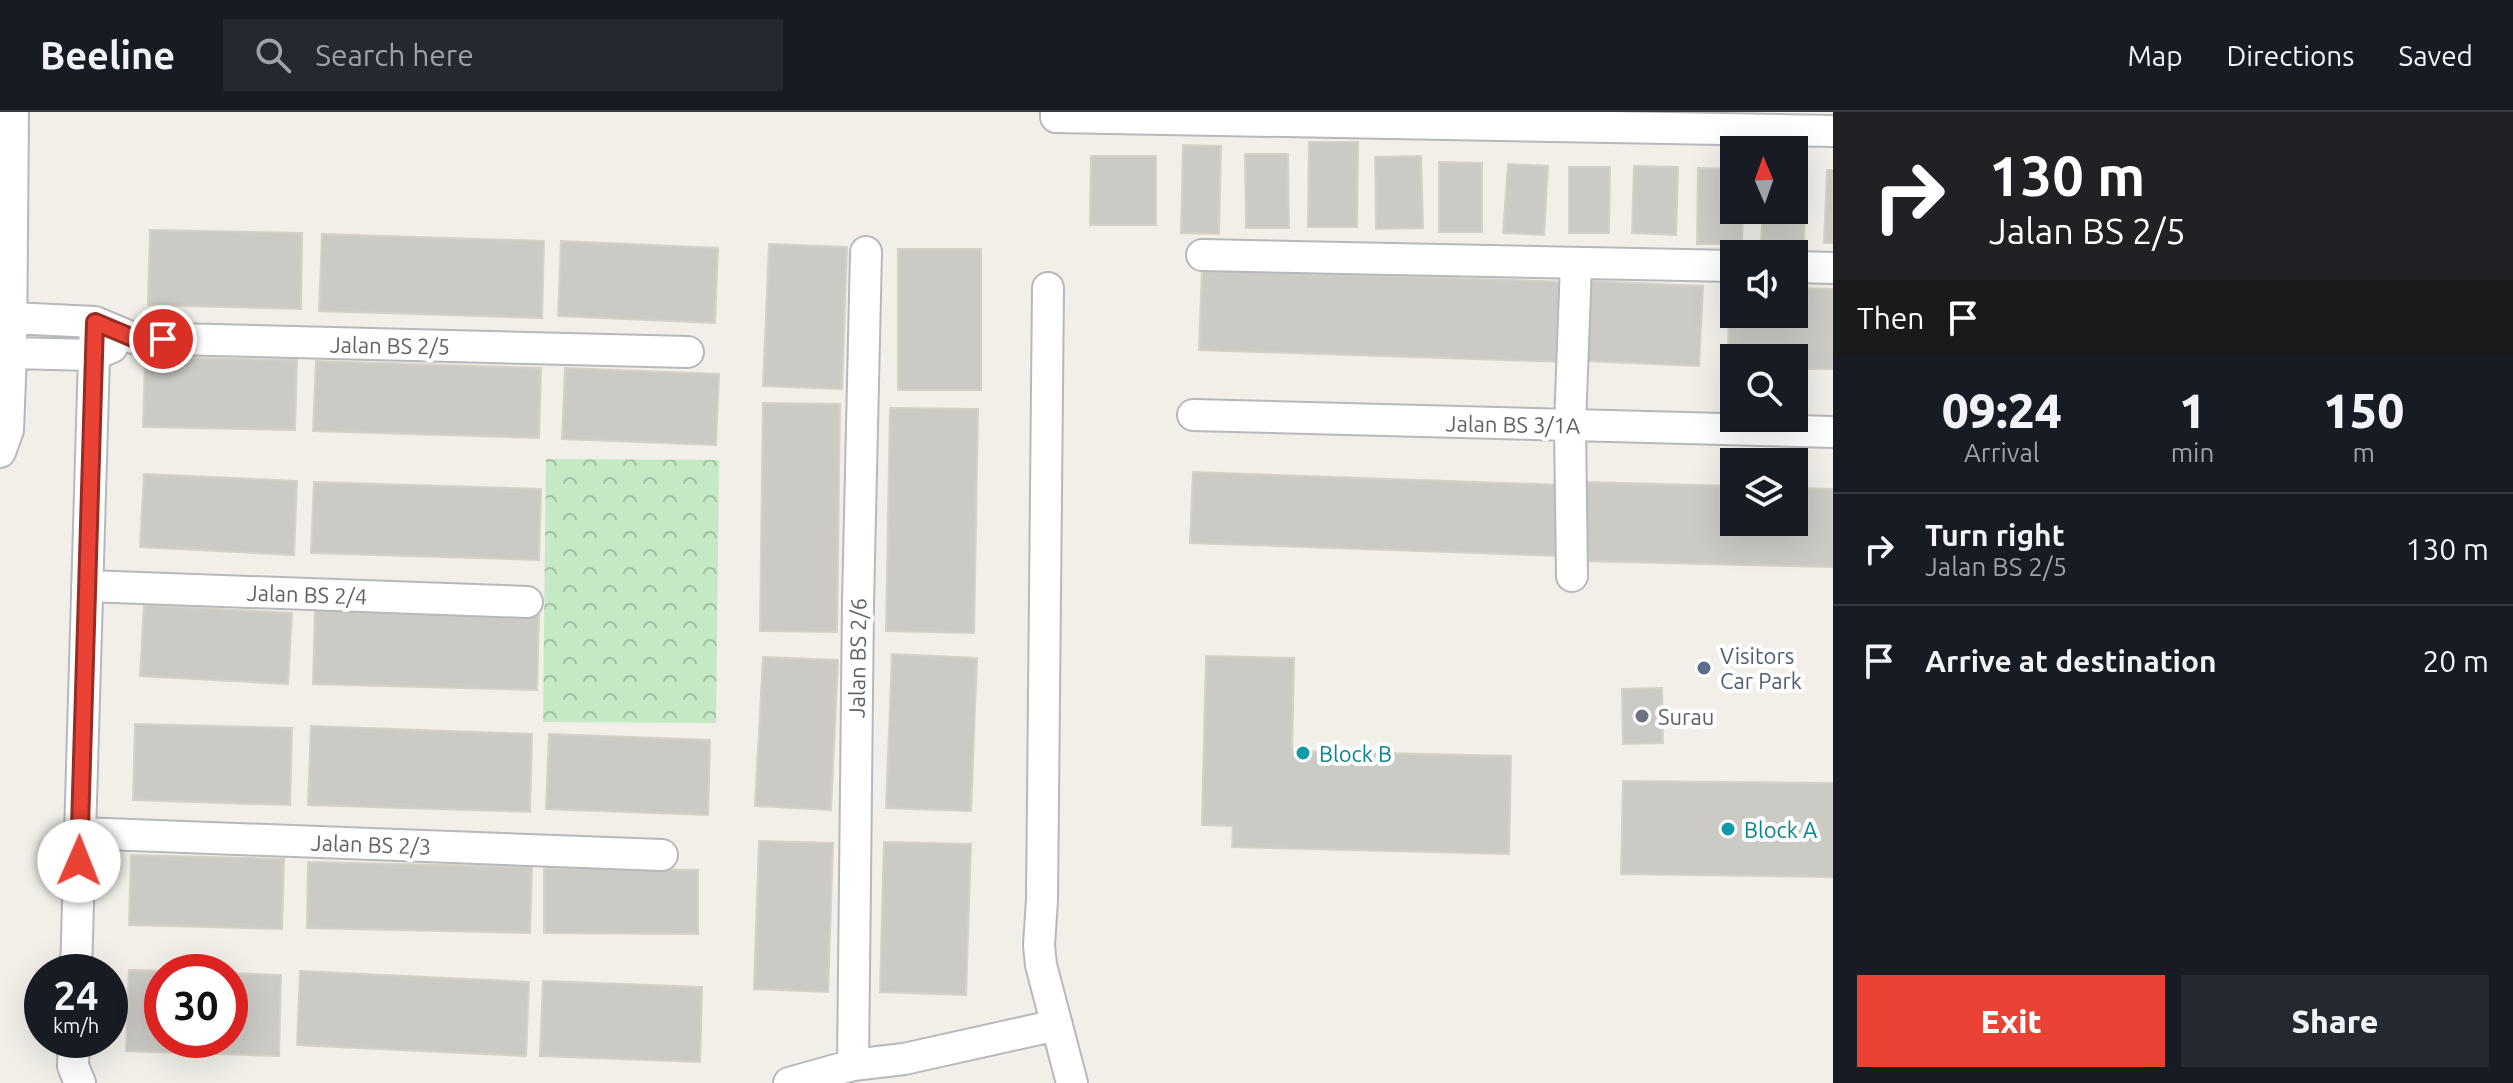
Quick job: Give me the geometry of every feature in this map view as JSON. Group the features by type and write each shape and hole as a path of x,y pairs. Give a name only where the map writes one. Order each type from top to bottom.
{"street":[{"path":"0,452 8,430 11,353 13,112"},
{"path":"1056,115 1501,126 1567,119 1817,125"},
{"name":"Jalan BS 2/6","path":"853,1065 866,252"},
{"path":"1202,255 1720,266"},
{"path":"1572,576 1570,425 1576,264"},
{"path":"1808,267 1833,268"},
{"path":"1048,288 1039,945 1041,965 1072,1083"},
{"path":"11,318 95,322 77,954"},
{"name":"Jalan BS 2/5","path":"95,322 133,338 688,352"},
{"path":"11,353 94,355 133,338"},
{"name":"Jalan BS 3/1A","path":"1193,415 1833,432"},
{"name":"Jalan BS 2/4","path":"87,586 527,602"},
{"name":"Jalan BS 2/3","path":"80,833 662,855"},
{"path":"789,1083 853,1065 904,1059 1057,1025"},
{"path":"73,1058 80,1083"}],"green space":[{"path":"546,459 719,460 716,723 543,722"}],"building":[{"path":"1309,142 1358,142 1357,227 1308,227"},
{"path":"1183,145 1221,146 1219,234 1181,233"},
{"path":"1245,154 1288,154 1289,228 1246,228"},
{"path":"1091,156 1156,156 1156,225 1090,225"},
{"path":"1421,156 1423,228 1376,229 1375,157"},
{"path":"1439,162 1482,163 1482,232 1439,232"},
{"path":"1508,164 1548,166 1544,235 1503,233"},
{"path":"1634,166 1678,167 1676,235 1632,233"},
{"path":"1569,167 1610,167 1609,233 1569,233"},
{"path":"1698,168 1720,169 1720,224 1743,224 1742,240 1697,244"},
{"path":"1827,170 1833,170 1833,243 1824,243"},
{"path":"1762,224 1805,224 1804,240 1761,240"},
{"path":"150,230 302,233 301,309 148,305"},
{"path":"322,234 544,241 542,318 319,311"},
{"path":"561,241 718,248 715,323 558,316"},
{"path":"769,244 847,247 842,389 763,386"},
{"path":"898,249 981,249 981,390 898,390"},
{"path":"1202,270 1568,282 1566,362 1199,350"},
{"path":"1590,281 1703,286 1699,366 1587,361"},
{"path":"1808,288 1833,289 1833,369 1808,369 1808,344 1728,344 1728,328 1808,328"},
{"path":"145,357 297,360 295,430 143,427"},
{"path":"316,361 541,368 539,438 313,431"},
{"path":"565,368 719,374 716,445 562,439"},
{"path":"763,403 840,404 837,632 760,631"},
{"path":"890,408 978,409 974,633 886,631"},
{"path":"1193,472 1564,485 1561,556 1190,543"},
{"path":"144,474 297,481 294,555 140,547"},
{"path":"314,482 541,489 539,560 311,553"},
{"path":"1584,482 1720,486 1720,536 1808,536 1808,488 1833,489 1833,567 1582,561"},
{"path":"144,605 292,613 288,684 140,676"},
{"path":"315,609 539,615 537,690 313,684"},
{"path":"892,654 977,658 971,811 886,808"},
{"name":"Block B","path":"1206,656 1294,658 1292,751 1511,756 1509,854 1232,847 1233,826 1202,825"},
{"path":"763,657 838,660 831,810 755,806"},
{"name":"Surau","path":"1662,688 1663,743 1623,744 1622,689"},
{"path":"135,724 292,728 290,805 133,800"},
{"path":"311,726 532,734 530,812 308,805"},
{"path":"549,734 710,740 708,815 546,809"},
{"name":"Block A","path":"1623,781 1833,783 1833,877 1621,874"},
{"path":"759,841 833,843 828,992 754,989"},
{"path":"884,842 971,844 966,995 880,992"},
{"path":"131,855 284,859 282,929 129,925"},
{"path":"308,862 532,867 530,933 307,928"},
{"path":"544,868 698,870 698,934 544,933"},
{"path":"129,970 144,970 144,1052 128,1051"},
{"path":"300,971 529,982 526,1056 297,1045"},
{"path":"248,974 281,975 279,1056 248,1055"},
{"path":"543,981 702,987 700,1062 540,1056"}],"place":[{"name":"Visitors Car Park","path":"1704,668"},
{"name":"Surau","path":"1642,716"},
{"name":"Block B","path":"1303,753"},
{"name":"Block A","path":"1728,829"}],"route":[{"path":"79,861 95,322 133,338 163,339"}]}
